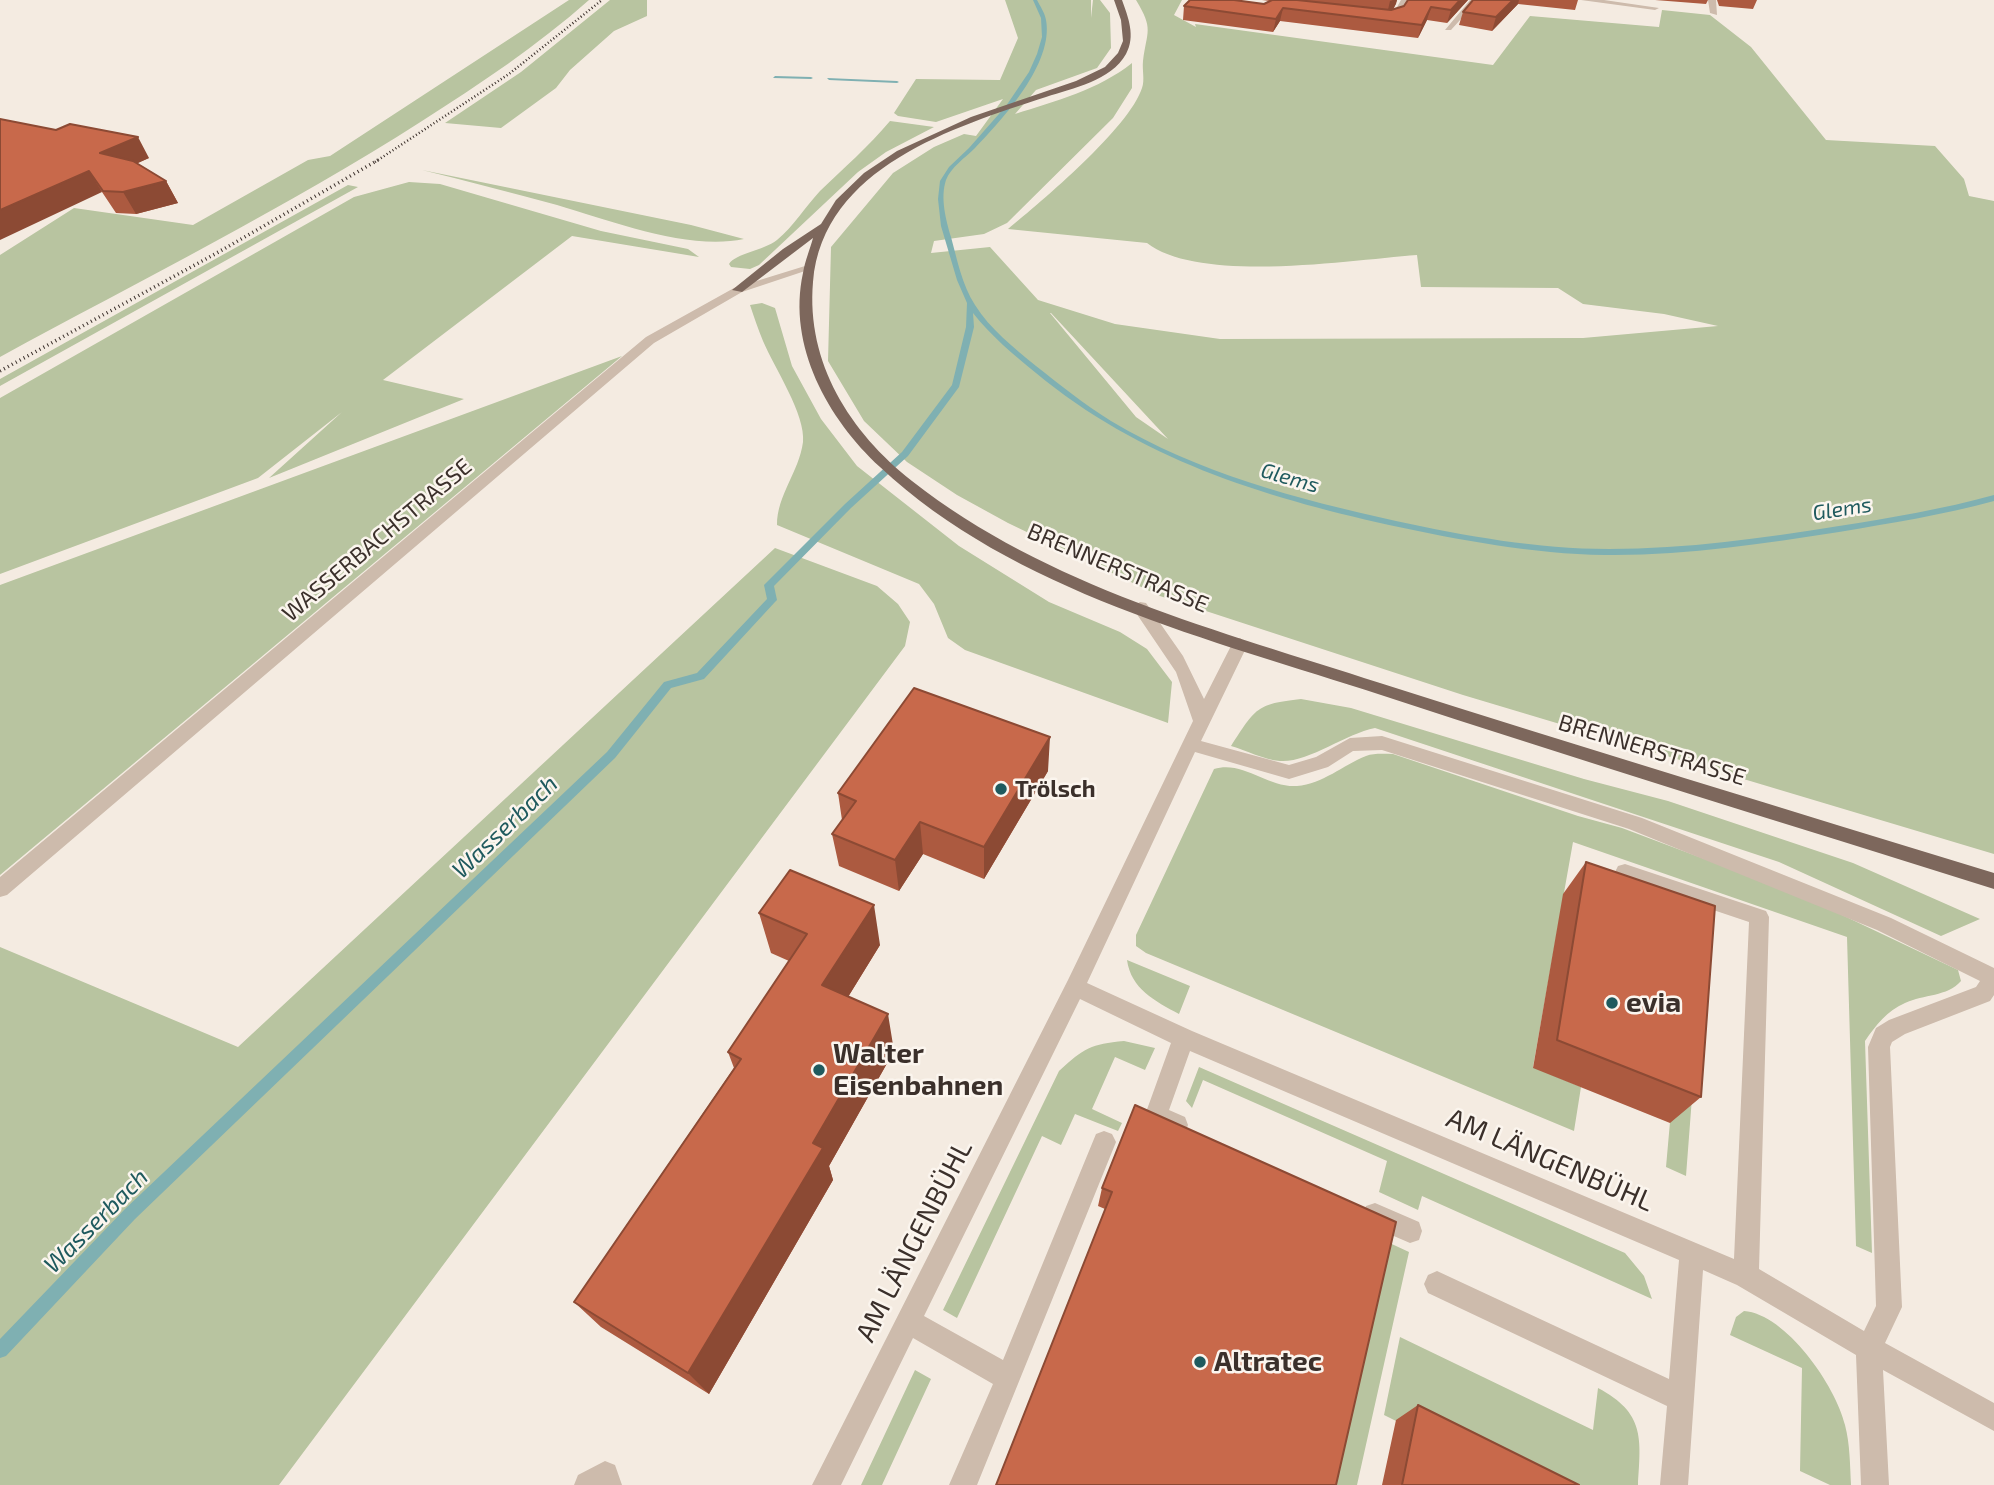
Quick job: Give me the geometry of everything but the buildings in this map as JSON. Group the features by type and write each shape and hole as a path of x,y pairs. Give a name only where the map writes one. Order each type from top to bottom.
{"main road":[{"name":"BRENNERSTRASSE","path":"1118,0 1127,35 1122,54 1101,73 939,133 882,165 854,188 822,227 809,268 805,297 806,332 828,397 872,453 908,485 982,536 1059,574 1140,607 1240,644 1542,742 1994,881"},
{"path":"738,290 822,227"}],"street":[{"path":"1376,19 1396,16 1405,0"},
{"path":"1448,28 1474,0"},
{"path":"1585,0 1656,8"},
{"path":"1713,0 1714,13"},
{"name":"WASSERBACHSTRASSE","path":"0,888 650,340 738,290 809,268"},
{"path":"1140,607 1187,673 1201,719"},
{"name":"AM LÄNGENBÜHL","path":"827,1485 1075,987 1201,719 1240,644"},
{"path":"1189,744 1289,772 1322,762 1350,745 1382,743 1635,823 1884,924 1993,978 1983,994 1897,1027 1884,1035 1879,1047 1889,1307 1869,1348 1875,1485"},
{"path":"1625,872 1759,917 1745,1276"},
{"name":"AM LÄNGENBÜHL","path":"1075,987 1184,1038 1745,1276 1994,1418"},
{"path":"1184,1038 1156,1115 1194,1132"},
{"path":"963,1485 1104,1142"},
{"path":"1359,1208 1410,1231"},
{"path":"1674,1485 1692,1252"},
{"path":"1437,1284 1681,1398"},
{"path":"907,1321 1009,1378"},
{"path":"588,1485 605,1475 608,1485"}],"green space":[{"path":"569,0 589,0 508,64 371,153 266,214 0,357 0,255 74,208 193,225 308,160 330,156"},
{"path":"610,0 647,0 647,16 614,31 570,70 556,88 501,128 445,123 521,72"},
{"path":"1005,0 1091,0 1091,18 1093,0 1100,0 1110,13 1111,48 1097,68 1036,90 1015,114 1091,88 1132,63 1132,88 1113,118 1007,223 984,234 934,241 931,253 990,247 1038,300 1115,324 1220,339 1583,338 1718,326 1664,314 1583,304 1558,288 1421,287 1417,255 1317,264 1238,266 1202,263 1171,255 1147,243 1008,229 1083,163 1134,104 1143,85 1143,61 1148,30 1136,0 1182,0 1174,15 1196,27 1195,24 1493,65 1530,16 1659,27 1662,10 1710,15 1751,47 1826,140 1935,146 1964,179 1969,196 1994,201 1994,854 1463,695 1160,596 1008,523 957,495 907,462 864,421 828,361 831,247 893,173 934,147 964,134 976,136 1003,99 936,122 898,116 894,113 916,79 1000,80 1018,38","holes":["1051,313 1168,439 1136,417"]},
{"path":"890,121 934,127 886,152 858,172 759,265 750,269 731,267 729,264 732,260 771,244 783,235 820,191 865,149"},
{"path":"422,170 691,225 744,239 722,242 675,238"},
{"path":"409,182 440,184 601,231 688,249 699,257 572,236 383,380 464,399 269,478 342,412 258,478 0,574 0,398 354,197"},
{"path":"348,185 358,187 0,386 0,379"},
{"path":"762,303 775,308 792,366 821,419 857,466 959,546 1049,602 1120,632 1147,649 1172,682 1168,723 965,650 948,638 934,604 919,584 777,525 780,504 801,453 803,431 795,405 763,341 750,305"},
{"path":"622,356 0,875 0,585"},
{"path":"775,548 877,586 898,604 910,622 905,646 279,1485 0,1485 0,947 238,1047"},
{"path":"1301,699 1351,708 1584,779 1668,801 1853,863 1980,919 1941,936 1779,862 1375,728 1291,760 1268,759 1231,746 1258,710 1275,703"},
{"path":"1393,754 1578,816 1622,828 1755,878 1821,905 1958,970 1961,981 1955,986 1942,993 1899,1006 1882,1019 1865,1041 1872,1253 1856,1246 1847,937 1573,842 1533,1067 1581,1087 1574,1131 1146,953 1136,946 1136,935 1214,769 1235,768 1276,783 1297,786 1324,778 1366,756"},
{"path":"1689,908 1706,914 1686,1176 1666,1167"},
{"path":"1127,960 1190,986 1179,1014 1153,999 1139,986 1133,979"},
{"path":"1124,1041 1155,1048 1145,1070 1115,1057 1092,1109 1122,1123 1118,1131 1075,1114 1061,1145 1042,1136 957,1318 943,1310 1059,1071 1089,1048"},
{"path":"1199,1067 1625,1253 1644,1276 1652,1299 1422,1196 1418,1210 1379,1192 1387,1161 1203,1080 1192,1108 1186,1101"},
{"path":"1381,1239 1409,1252 1357,1485 1324,1485"},
{"path":"1744,1311 1760,1315 1792,1338 1820,1373 1840,1409 1845,1425 1851,1485 1830,1485 1800,1471 1802,1368 1730,1335 1736,1317"},
{"path":"1400,1337 1593,1430 1598,1388 1613,1397 1632,1417 1637,1428 1640,1454 1638,1485 1525,1485 1384,1415"},
{"path":"915,1370 931,1379 882,1485 861,1485"}],"waterway":[{"name":"Glems","path":"1035,0 1044,20 1044,37 1039,54 1031,72 1008,107 945,177 941,199 947,235 965,294 989,327 1064,393 1155,447 1252,486 1355,514 1482,540 1583,551 1666,550 1753,542 1916,516 1994,498"},
{"path":"775,77 811,78"},
{"path":"829,79 897,82"},
{"name":"Wasserbach","path":"0,1350 130,1214 611,755 668,685 700,676 772,600 769,585 905,454 956,385 970,327 970,304"}],"railway":[{"path":"375,162 509,74 602,0"},
{"path":"0,371 215,254 378,160"}],"place":[{"name":"Trölsch","path":"1001,789"},
{"name":"evia","path":"1612,1003"},
{"name":"Walter Eisenbahnen","path":"819,1070"},
{"name":"Altratec","path":"1200,1362"}]}
